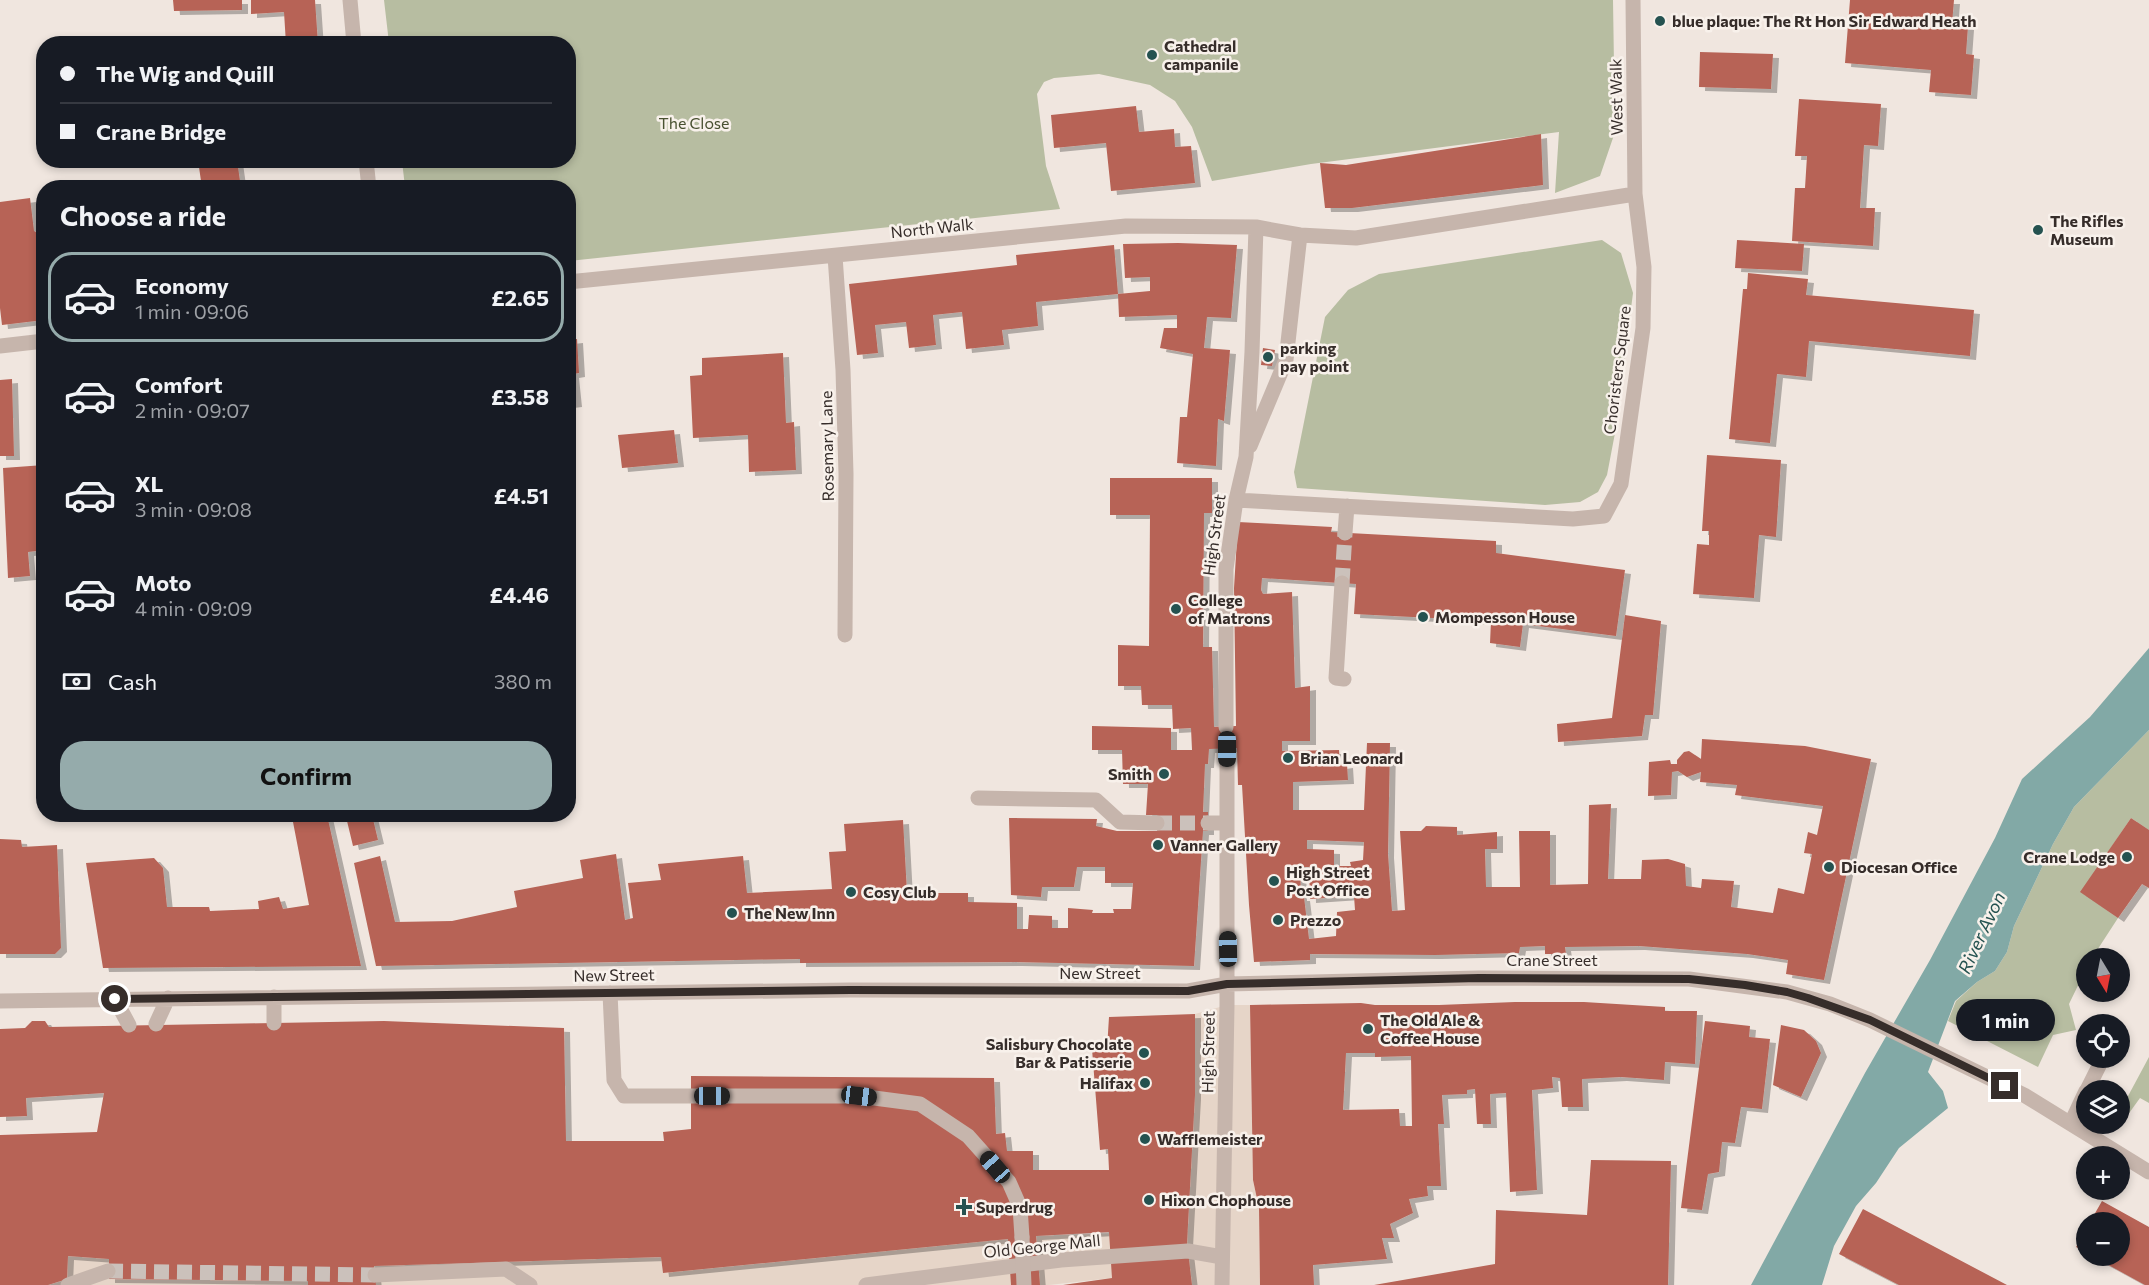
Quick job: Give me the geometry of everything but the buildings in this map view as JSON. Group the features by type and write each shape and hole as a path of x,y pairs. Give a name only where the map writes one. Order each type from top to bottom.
{"street":[{"path":"350,0 353,36"},
{"name":"West Walk","path":"1633,0 1635,194"},
{"path":"1246,457 1286,360 1300,235 1356,238 1635,194"},
{"name":"Choristers Square","path":"1236,500 1574,519 1604,516 1621,484 1644,328 1644,267 1635,194"},
{"name":"North Walk","path":"576,281 1126,226 1256,227 1300,235"},
{"path":"1246,457 1256,227"},
{"name":"Rosemary Lane","path":"835,256 843,370 846,474 844,635"},
{"path":"0,346 36,342"},
{"name":"High Street","path":"1226,727 1226,569 1236,500 1246,457"},
{"path":"1346,533 1347,506"},
{"path":"1342,582 1336,678 1344,679"},
{"name":"High Street","path":"1222,1285 1227,984 1227,749"},
{"path":"978,798 1096,800 1120,822 1157,823"},
{"path":"1208,823 1227,823"},
{"name":"Crane Street","path":"1227,984 1479,978 1689,979 1787,992 1830,1004 1870,1020 2024,1095 2149,1172"},
{"name":"New Street","path":"0,1001 850,990 1188,991 1227,984"},
{"path":"610,993 614,1080 624,1096 859,1096 920,1104 968,1136 1009,1182 1020,1208 1024,1285"},
{"path":"274,997 274,1023"},
{"path":"156,1024 168,998"},
{"path":"115,999 129,1025"},
{"path":"2071,1123 2076,1113"},
{"name":"Old George Mall","path":"866,1285 1061,1260 1188,1251 1222,1257"},
{"path":"375,1275 506,1269 530,1285"},
{"path":"68,1285 108,1271"}],"green space":[{"name":"The Close","path":"384,0 1613,0 1615,132 1600,176 1555,193 1559,132 1311,164 1212,181 1192,127 1175,101 1150,85 1099,74 1054,78 1044,82 1037,94 1046,166 1060,209 576,260 576,180 404,180 403,168 576,168 576,36 388,36"},
{"path":"1602,240 1621,253 1633,293 1615,433 1607,475 1598,492 1580,502 1545,505 1297,488 1294,472 1325,317 1348,290 1379,274"},
{"path":"2149,730 2149,830 2131,818 2081,892 2118,918 2098,948 2076,948 2076,990 2069,1004 2076,1030 2053,1035 2038,1067 1948,1021 1956,1001 1977,982 1995,971 2007,952 2014,926 2053,844 2074,807"},
{"path":"2149,1057 2149,1103 2140,1098 2130,1112 2130,1092"}],"shaded area":[{"path":"1227,1005 1250,1005 1253,1180 1259,1208 1260,1285 1192,1285 1191,1274 1112,1278 1049,1285 376,1285 374,1266 661,1257 663,1273 1036,1236 1188,1231 1195,1095 1195,1014"},
{"path":"68,1256 109,1259 109,1279 308,1281 308,1285 48,1285 67,1279"}],"water":[{"name":"River Avon","path":"2149,648 2149,730 2074,807 2053,844 2014,926 2007,952 1995,971 1977,982 1955,1001 1928,1072 1943,1091 1948,1108 1899,1148 1876,1183 1856,1206 1834,1246 1822,1285 1751,1285 1865,1073 1930,960 1995,838 2022,779 2090,717"}],"tunnel":[{"path":"1342,583 1345,533"},
{"path":"1157,823 1208,823"},
{"path":"108,1271 375,1275"}],"place":[{"name":"blue plaque: The Rt Hon Sir Edward Heath","path":"1660,21"},
{"name":"Cathedral campanile","path":"1152,55"},
{"name":"The Rifles Museum","path":"2038,230"},
{"name":"parking pay point","path":"1268,357"},
{"name":"College of Matrons","path":"1176,609"},
{"name":"Mompesson House","path":"1423,617"},
{"name":"Brian Leonard","path":"1288,758"},
{"name":"Smith","path":"1164,774"},
{"name":"Vanner Gallery","path":"1158,845"},
{"name":"Crane Lodge","path":"2127,857"},
{"name":"Diocesan Office","path":"1829,867"},
{"name":"High Street Post Office","path":"1274,881"},
{"name":"Cosy Club","path":"851,892"},
{"name":"The New Inn","path":"732,913"},
{"name":"Prezzo","path":"1278,920"},
{"name":"The Old Ale & Coffee House","path":"1368,1029"},
{"name":"Salisbury Chocolate Bar & Patisserie","path":"1144,1053"},
{"name":"Halifax","path":"1145,1083"},
{"name":"Wafflemeister","path":"1145,1139"},
{"name":"Hixon Chophouse","path":"1149,1200"},
{"name":"Superdrug","path":"964,1207"}],"route":[{"path":"115,999 850,990 1188,991 1227,984 1458,978 1689,979 1787,992 1830,1004 1870,1020 2005,1086"}]}
